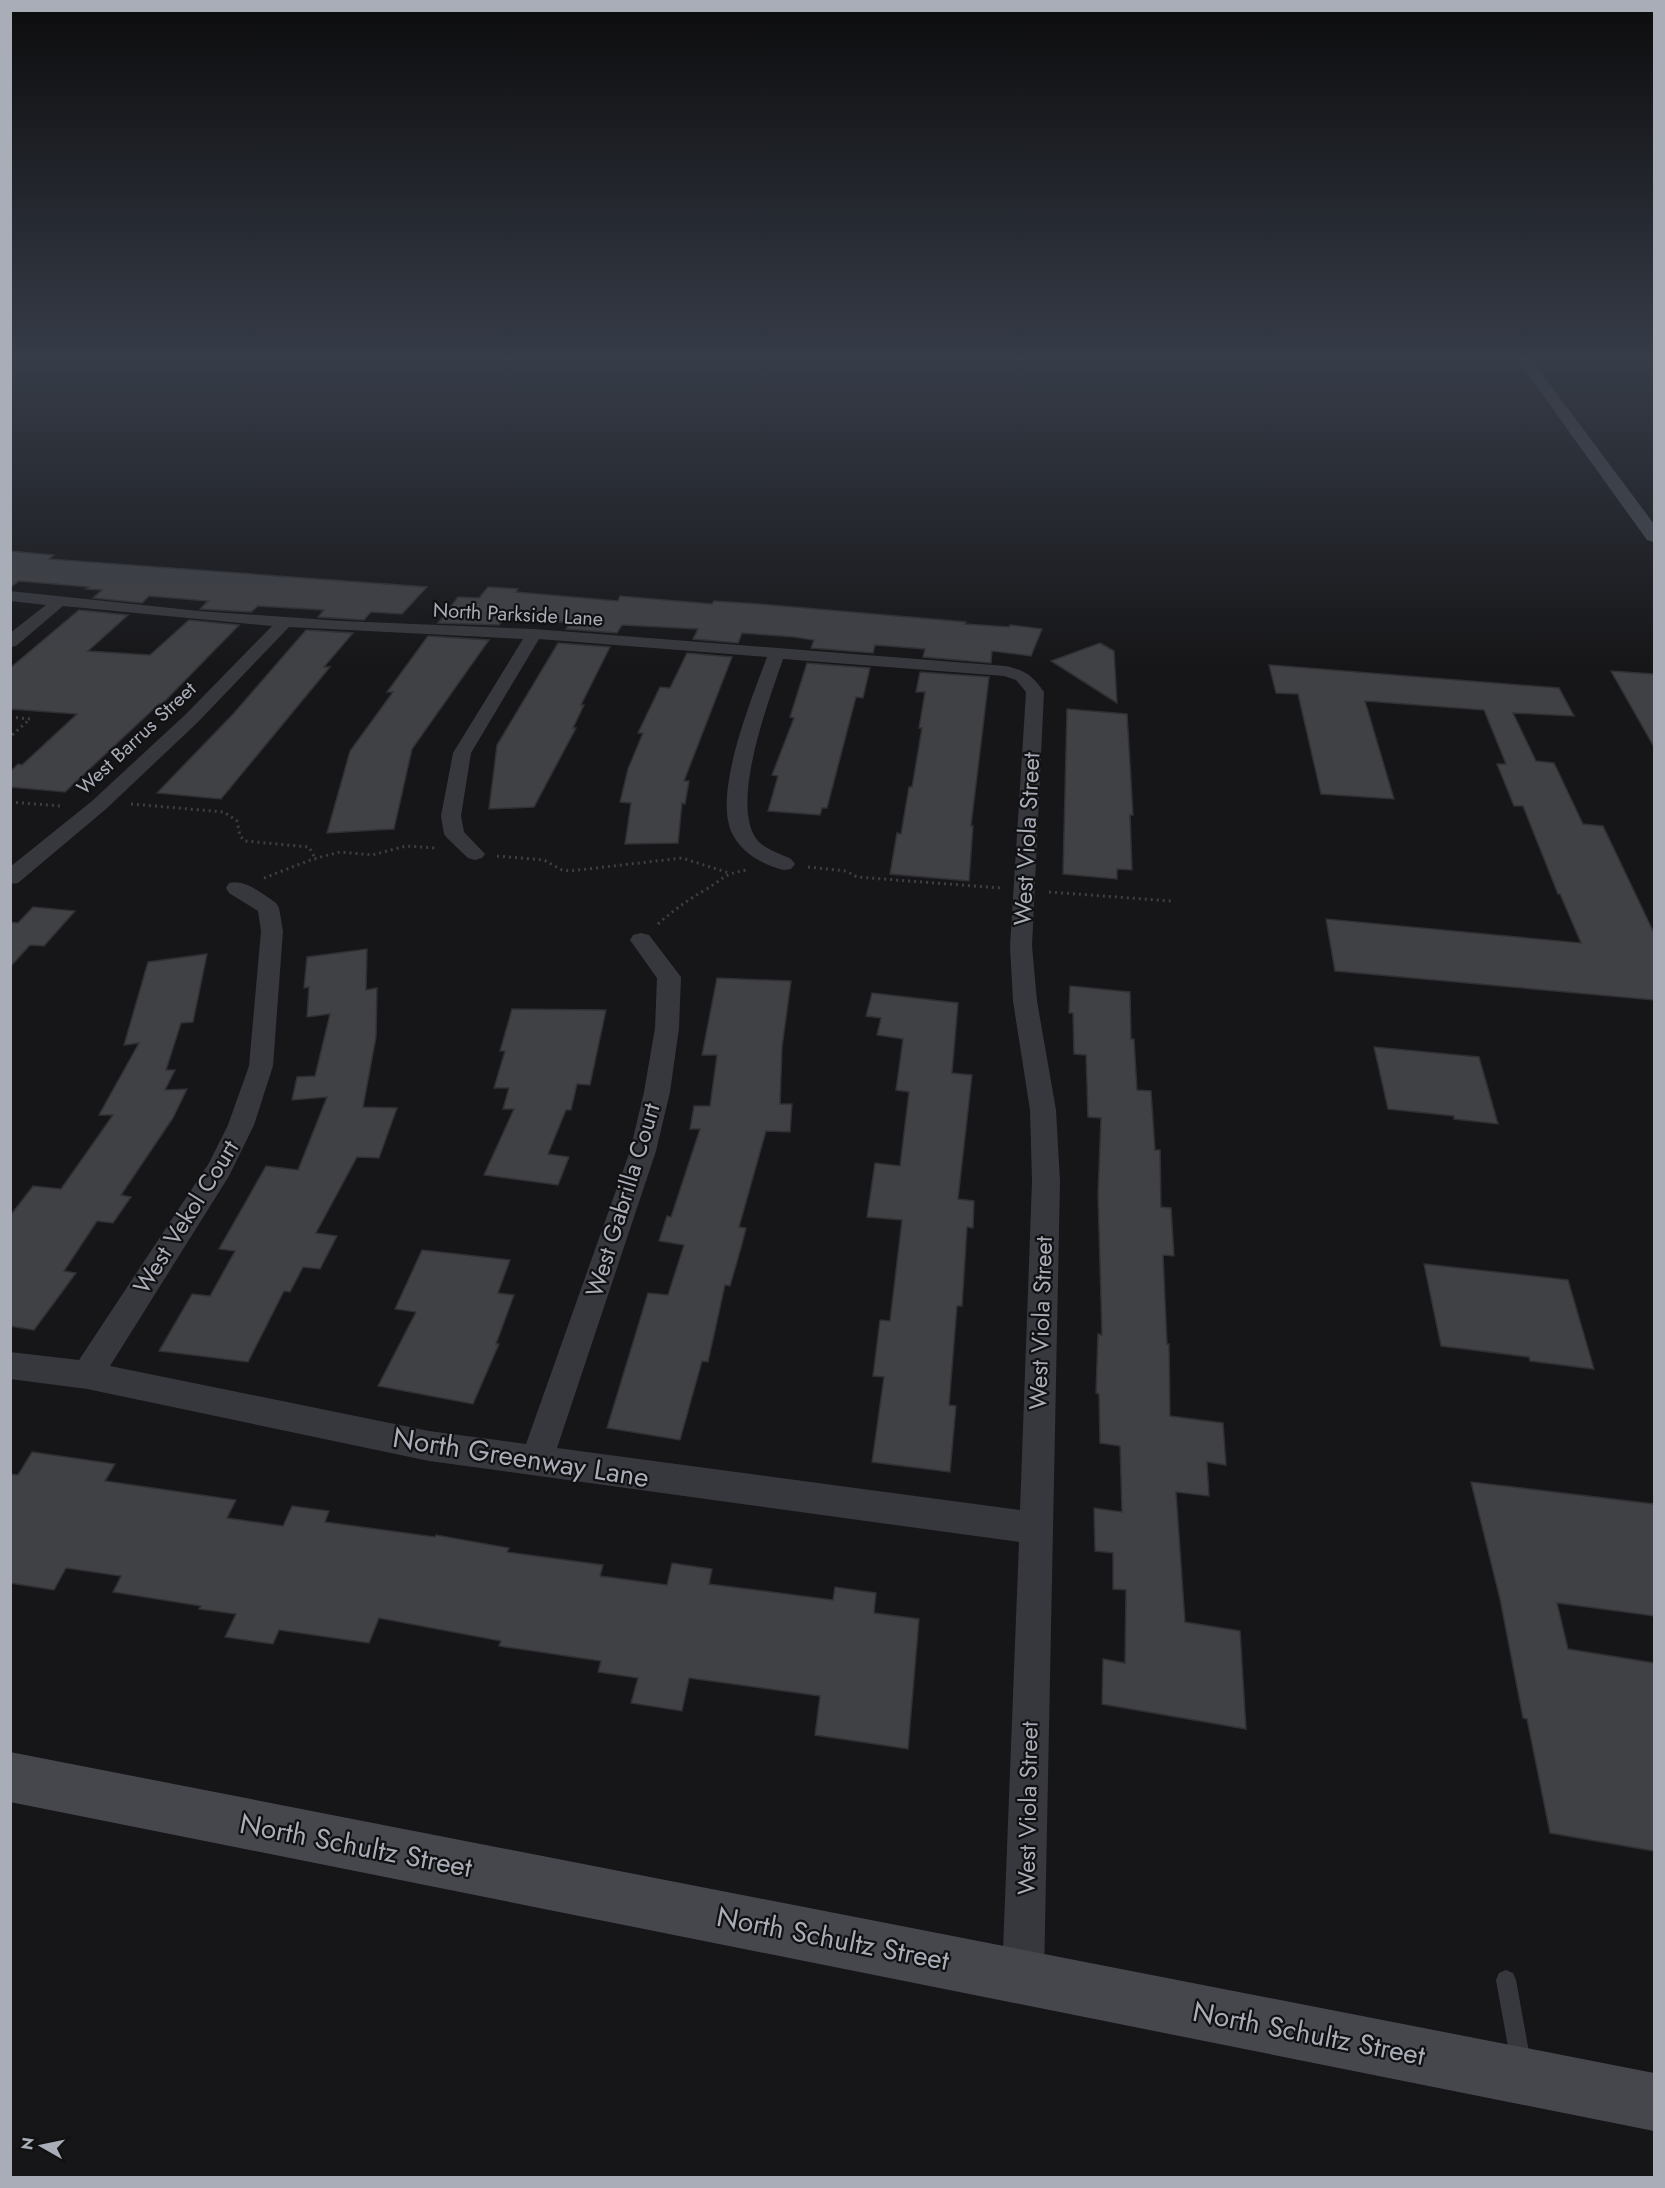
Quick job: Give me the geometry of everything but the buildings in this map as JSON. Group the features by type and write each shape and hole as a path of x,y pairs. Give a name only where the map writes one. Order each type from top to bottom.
{"street":[{"path":"1599,461 1654,536"},
{"name":"North Parkside Lane","path":"10,596 285,622 534,634 777,652 1006,671 1022,676"},
{"path":"10,642 59,602"},
{"name":"West Barrus Street","path":"10,878 99,805 192,718 285,622"},
{"path":"475,854 454,834 451,816 462,753 534,634"},
{"path":"777,652 752,728 737,785 739,826 750,846 784,864"},
{"name":"West Viola Street","path":"1022,676 1035,692 1021,946 1025,1001 1042,1110 1046,1181 1023,1976"},
{"name":"West Vekol Court","path":"87,1375 219,1168 241,1125 261,1066 272,931 268,908 237,888"},
{"name":"West Gabrilla Court","path":"537,1462 643,1151 657,1092 667,1028 669,977 641,940"},
{"name":"North Greenway Lane","path":"10,1365 87,1375 429,1446 1035,1528"},
{"name":"North Schultz Street","path":"10,1777 1654,2102"}],"lane":[{"path":"1506,1980 1524,2076"}],"path":[{"path":"10,717 30,719 10,737"},
{"path":"10,802 75,807 123,804 224,812 235,816 240,837 245,841 309,847 316,860"},
{"path":"641,940 687,899 707,889 718,879 730,873 784,864 846,871 857,877 1171,901"}]}
